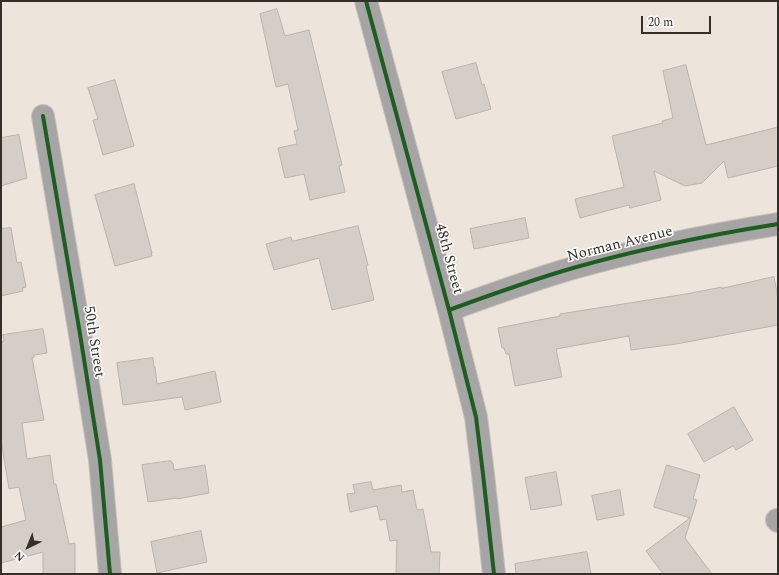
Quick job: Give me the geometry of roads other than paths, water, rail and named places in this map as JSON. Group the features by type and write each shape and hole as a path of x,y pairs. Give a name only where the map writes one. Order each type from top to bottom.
{"street":[{"name":"48th Street","path":"366,1 449,310 476,417 484,474 494,574"},
{"name":"50th Street","path":"43,116 100,460 110,574"},
{"name":"Norman Avenue","path":"449,310 573,268 646,249 778,224"}]}
